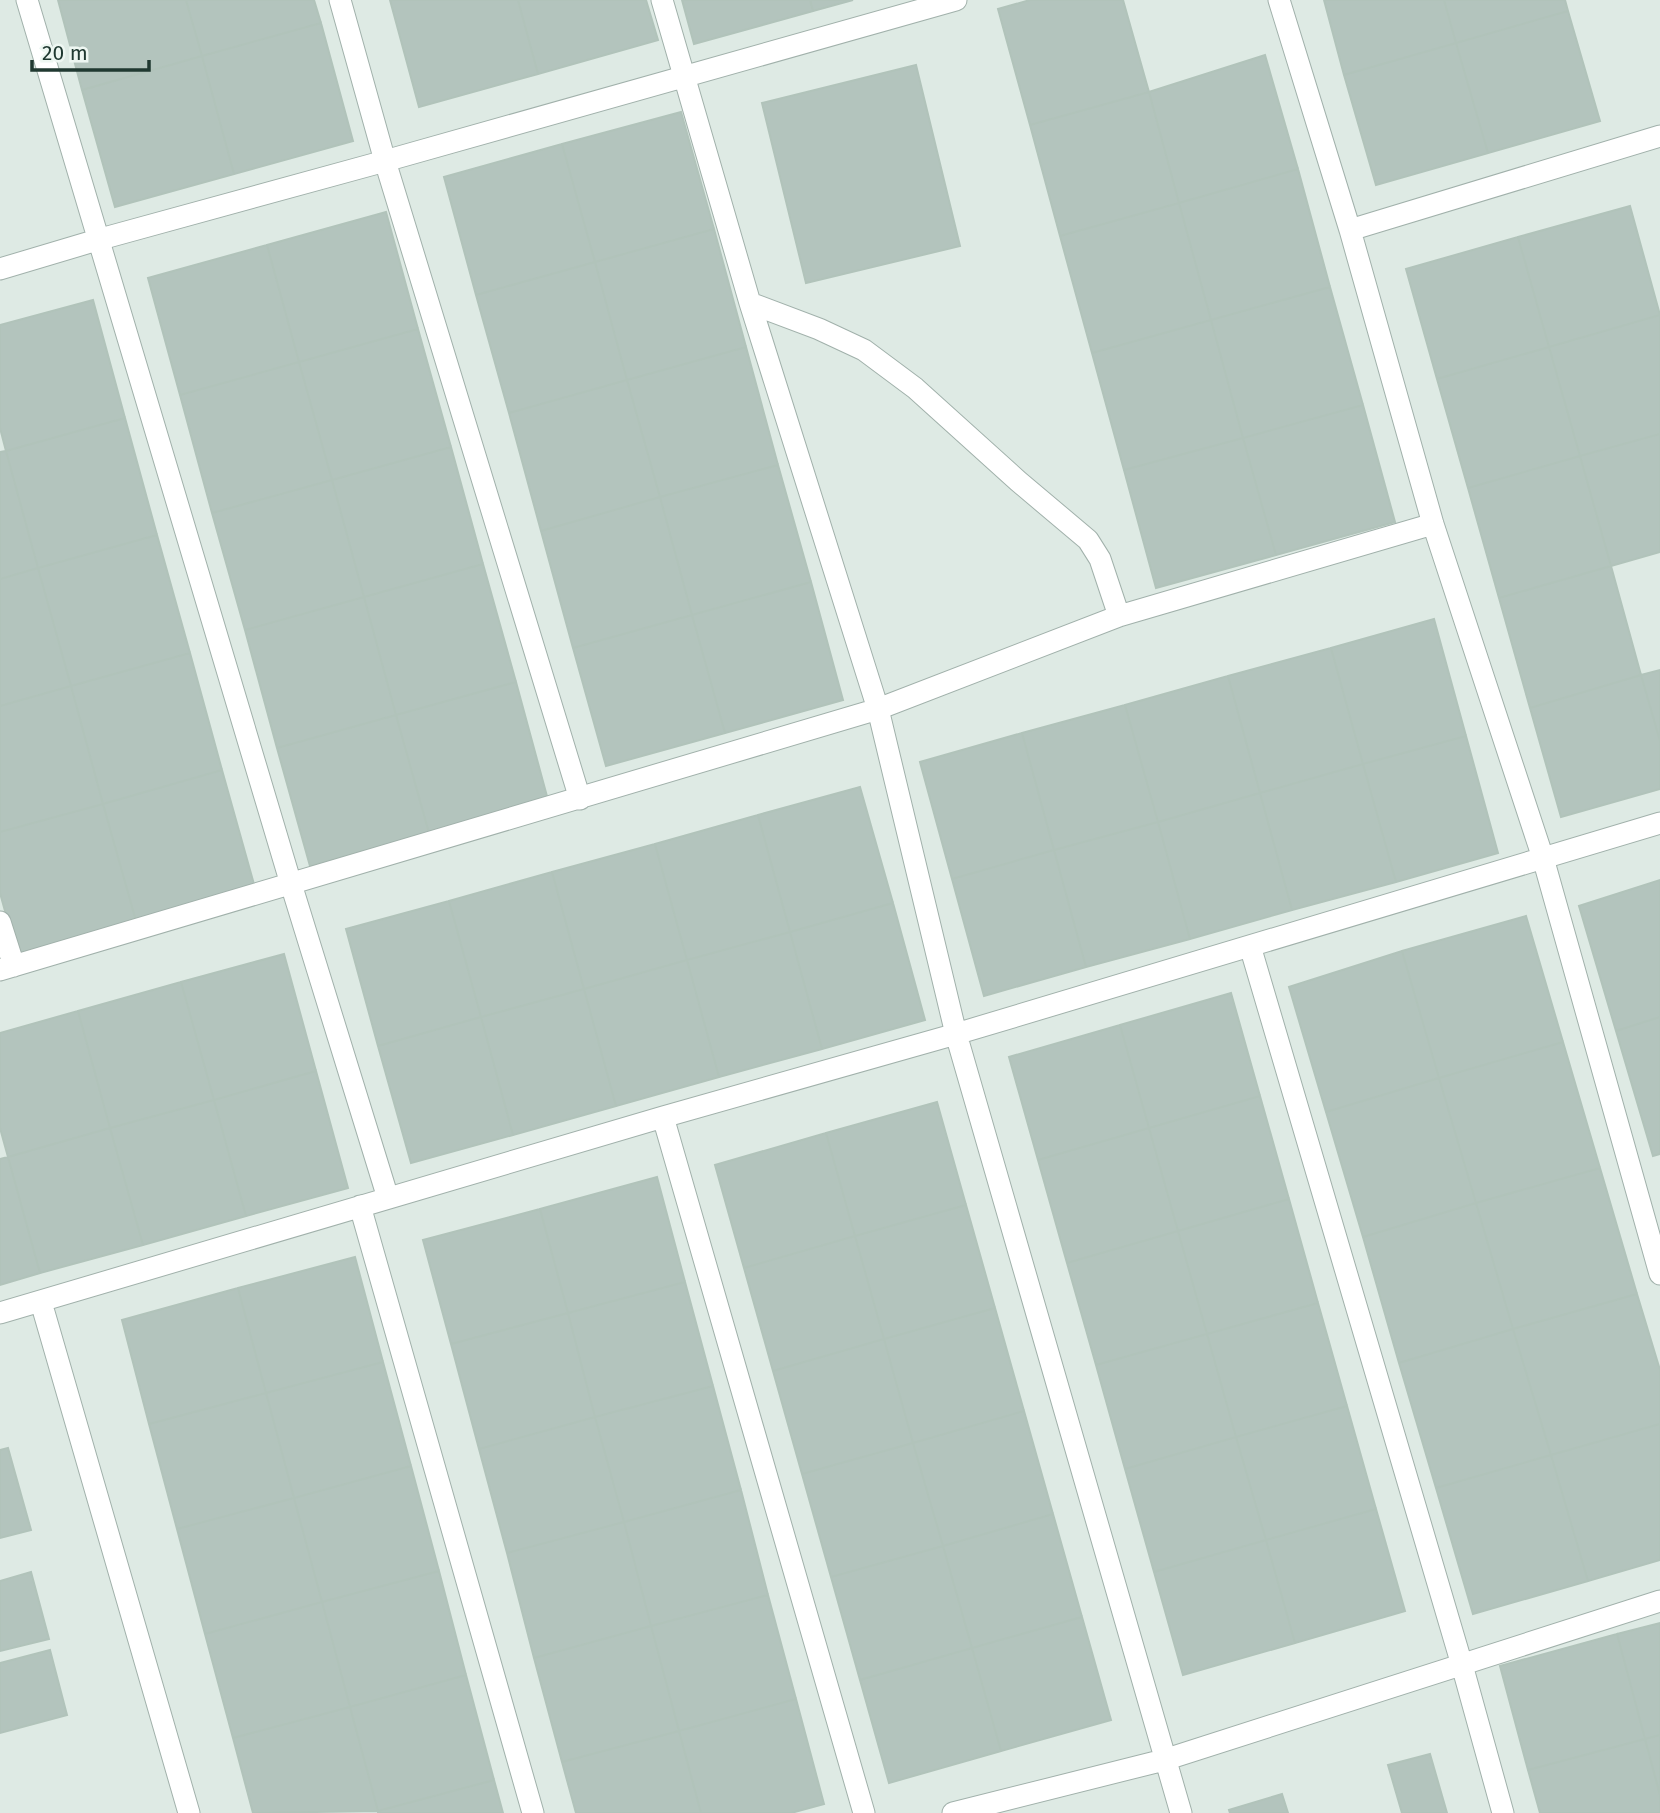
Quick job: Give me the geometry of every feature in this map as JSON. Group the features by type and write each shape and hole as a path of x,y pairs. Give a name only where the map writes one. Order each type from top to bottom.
{"street":[{"path":"27,0 291,884 388,1198"},
{"path":"340,0 385,161 580,799"},
{"path":"662,0 750,303 878,709 956,1034 1181,1813"},
{"path":"0,269 956,0"},
{"path":"1279,0 1350,230 1433,524 1543,858 1660,1274"},
{"path":"1350,230 1660,136"},
{"path":"750,303 819,329 864,351 915,388 1088,540 1100,559 1119,616"},
{"path":"0,922 7,968 878,709 1119,616 1433,524"},
{"path":"0,1313 663,1117 956,1034 1660,823"},
{"path":"1250,946 1462,1665 1503,1813"},
{"path":"663,1117 864,1813"},
{"path":"360,1206 533,1813"},
{"path":"41,1302 189,1813"},
{"path":"953,1813 1164,1760 1660,1601"}],"building":[{"path":"58,0 186,0 202,56 82,90"},
{"path":"186,0 314,0 321,23 202,56"},
{"path":"390,0 518,0 538,74 419,107"},
{"path":"518,0 646,0 658,40 538,74"},
{"path":"682,0 810,0 813,11 694,44"},
{"path":"810,0 853,0 813,11"},
{"path":"1030,0 1123,0 1149,92 1030,125 998,9"},
{"path":"1324,0 1444,0 1456,43 1344,75"},
{"path":"1444,0 1565,0 1568,11 1456,43"},
{"path":"1568,11 1600,121 1488,153 1456,43"},
{"path":"321,23 353,141 234,174 202,56"},
{"path":"1456,43 1488,153 1376,185 1344,75"},
{"path":"1265,55 1298,169 1179,203 1149,92"},
{"path":"202,56 234,174 115,207 82,90"},
{"path":"916,65 960,246 806,283 762,103"},
{"path":"1149,92 1179,203 1060,236 1030,125"},
{"path":"681,112 714,229 595,262 562,144"},
{"path":"562,144 595,262 476,295 444,177"},
{"path":"1298,169 1330,287 1211,320 1179,203"},
{"path":"1179,203 1211,320 1092,353 1060,236"},
{"path":"1630,206 1660,315 1549,347 1518,237"},
{"path":"386,212 418,329 299,362 267,245"},
{"path":"714,229 746,347 627,380 595,262"},
{"path":"1518,237 1549,347 1437,379 1406,269"},
{"path":"267,245 299,362 180,395 148,278"},
{"path":"595,262 627,380 509,413 476,295"},
{"path":"1330,287 1363,405 1243,438 1211,320"},
{"path":"93,300 125,418 6,451 0,428 0,325"},
{"path":"1660,315 1660,434 1580,456 1549,347"},
{"path":"1211,320 1243,438 1124,470 1092,353"},
{"path":"418,329 451,447 332,480 299,362"},
{"path":"746,347 778,465 660,497 627,380"},
{"path":"1549,347 1580,456 1468,488 1437,379"},
{"path":"299,362 332,480 212,513 180,395"},
{"path":"627,380 660,497 541,531 509,413"},
{"path":"1363,405 1395,522 1276,555 1243,438"},
{"path":"125,418 157,535 38,568 6,451"},
{"path":"1660,434 1660,552 1611,566 1580,456"},
{"path":"1243,438 1276,555 1156,588 1124,470"},
{"path":"451,447 483,564 364,597 332,480"},
{"path":"6,451 38,568 0,579 0,452"},
{"path":"1580,456 1611,566 1499,598 1468,488"},
{"path":"778,465 811,582 692,615 660,497"},
{"path":"332,480 364,597 245,630 212,513"},
{"path":"660,497 692,615 573,648 541,531"},
{"path":"157,535 190,653 71,686 38,568"},
{"path":"483,564 516,682 396,715 364,597"},
{"path":"1611,566 1641,675 1530,708 1499,598"},
{"path":"38,568 71,686 0,706 0,579"},
{"path":"811,582 843,700 725,733 692,615"},
{"path":"364,597 396,715 277,748 245,630"},
{"path":"692,615 725,733 606,766 573,648"},
{"path":"1434,619 1466,736 1363,764 1331,648"},
{"path":"1331,648 1363,764 1260,793 1228,676"},
{"path":"190,653 222,770 103,804 71,686"},
{"path":"1660,670 1660,741 1641,675"},
{"path":"1641,675 1660,741 1660,789 1561,817 1530,708"},
{"path":"1228,676 1260,793 1158,822 1125,705"},
{"path":"516,682 548,800 429,833 396,715"},
{"path":"71,686 103,804 0,832 0,706"},
{"path":"1125,705 1158,822 1054,850 1022,733"},
{"path":"396,715 429,833 310,866 277,748"},
{"path":"1022,733 1054,850 952,879 920,762"},
{"path":"1466,736 1498,853 1396,882 1363,764"},
{"path":"1363,764 1396,882 1292,910 1260,793"},
{"path":"222,770 255,888 136,921 103,804"},
{"path":"860,787 893,903 790,932 758,815"},
{"path":"1260,793 1292,910 1190,939 1158,822"},
{"path":"103,804 136,921 17,954 0,893 0,832"},
{"path":"758,815 790,932 687,960 655,844"},
{"path":"1158,822 1190,939 1086,967 1054,850"},
{"path":"655,844 687,960 584,989 552,872"},
{"path":"1054,850 1086,967 984,996 952,879"},
{"path":"552,872 584,989 481,1017 449,901"},
{"path":"1660,880 1660,1017 1616,1031 1579,906"},
{"path":"449,901 481,1017 378,1046 346,929"},
{"path":"893,903 925,1020 822,1049 790,932"},
{"path":"1526,916 1563,1042 1439,1078 1402,951"},
{"path":"790,932 822,1049 719,1077 687,960"},
{"path":"1402,951 1439,1078 1326,1112 1289,987"},
{"path":"284,954 316,1071 214,1100 181,982"},
{"path":"687,960 719,1077 616,1106 584,989"},
{"path":"181,982 214,1100 110,1128 78,1011"},
{"path":"584,989 616,1106 513,1135 481,1017"},
{"path":"1231,993 1260,1096 1149,1128 1120,1025"},
{"path":"78,1011 110,1128 8,1157 0,1128 0,1033"},
{"path":"481,1017 513,1135 411,1163 378,1046"},
{"path":"1660,1017 1660,1154 1653,1156 1616,1031"},
{"path":"1120,1025 1149,1128 1038,1160 1009,1057"},
{"path":"1563,1042 1600,1168 1476,1203 1439,1078"},
{"path":"316,1071 348,1188 246,1216 214,1100"},
{"path":"1439,1078 1476,1203 1363,1237 1326,1112"},
{"path":"1260,1096 1289,1199 1178,1231 1149,1128"},
{"path":"214,1100 246,1216 143,1245 110,1128"},
{"path":"937,1102 966,1205 855,1236 826,1133"},
{"path":"110,1128 143,1245 40,1273 8,1157"},
{"path":"1149,1128 1178,1231 1067,1263 1038,1160"},
{"path":"826,1133 855,1236 744,1268 715,1165"},
{"path":"8,1157 40,1273 0,1285 0,1159"},
{"path":"1600,1168 1637,1294 1513,1329 1476,1203"},
{"path":"657,1177 685,1282 568,1313 540,1209"},
{"path":"1289,1199 1318,1303 1207,1334 1178,1231"},
{"path":"1476,1203 1513,1329 1399,1363 1363,1237"},
{"path":"966,1205 995,1308 884,1339 855,1236"},
{"path":"540,1209 568,1313 451,1344 423,1240"},
{"path":"1178,1231 1207,1334 1096,1365 1067,1263"},
{"path":"855,1236 884,1339 773,1371 744,1268"},
{"path":"355,1257 383,1362 266,1393 238,1288"},
{"path":"685,1282 713,1386 595,1417 568,1313"},
{"path":"238,1288 266,1393 149,1424 122,1320"},
{"path":"1637,1294 1660,1370 1660,1424 1551,1455 1513,1329"},
{"path":"1318,1303 1347,1406 1236,1437 1207,1334"},
{"path":"995,1308 1024,1411 913,1443 884,1339"},
{"path":"568,1313 595,1417 479,1449 451,1344"},
{"path":"1513,1329 1551,1455 1436,1488 1399,1363"},
{"path":"1207,1334 1236,1437 1125,1469 1096,1365"},
{"path":"884,1339 913,1443 802,1474 773,1371"},
{"path":"383,1362 411,1466 294,1498 266,1393"},
{"path":"713,1386 741,1490 624,1522 595,1417"},
{"path":"266,1393 294,1498 177,1529 149,1424"},
{"path":"1347,1406 1376,1509 1266,1540 1236,1437"},
{"path":"1024,1411 1053,1514 943,1546 913,1443"},
{"path":"595,1417 624,1522 507,1553 479,1449"},
{"path":"1660,1424 1660,1560 1588,1581 1551,1455"},
{"path":"1236,1437 1266,1540 1154,1572 1125,1469"},
{"path":"913,1443 943,1546 831,1577 802,1474"},
{"path":"8,1448 31,1530 0,1538 0,1450"},
{"path":"1551,1455 1588,1581 1473,1614 1436,1488"},
{"path":"411,1466 439,1571 322,1602 294,1498"},
{"path":"741,1490 768,1595 651,1626 624,1522"},
{"path":"294,1498 322,1602 205,1634 177,1529"},
{"path":"1376,1509 1405,1611 1295,1643 1266,1540"},
{"path":"1053,1514 1082,1617 972,1648 943,1546"},
{"path":"624,1522 651,1626 534,1658 507,1553"},
{"path":"1266,1540 1295,1643 1183,1675 1154,1572"},
{"path":"943,1546 972,1648 860,1680 831,1577"},
{"path":"439,1571 466,1675 350,1707 322,1602"},
{"path":"31,1572 49,1639 0,1651 0,1581"},
{"path":"768,1595 796,1699 679,1731 651,1626"},
{"path":"322,1602 350,1707 233,1738 205,1634"},
{"path":"1082,1617 1111,1720 1001,1751 972,1648"},
{"path":"1660,1623 1660,1735 1645,1739 1617,1634"},
{"path":"651,1626 679,1731 562,1762 534,1658"},
{"path":"1617,1634 1645,1739 1528,1770 1500,1666"},
{"path":"972,1648 1001,1751 889,1783 860,1680"},
{"path":"50,1650 67,1715 0,1733 0,1663"},
{"path":"466,1675 494,1780 378,1811 350,1707"},
{"path":"796,1699 824,1804 791,1813 701,1813 679,1731"},
{"path":"350,1707 378,1811 253,1813 233,1738"},
{"path":"679,1731 701,1813 576,1813 562,1762"},
{"path":"1660,1735 1660,1795 1645,1739"},
{"path":"1645,1739 1660,1795 1660,1813 1540,1813 1528,1770"},
{"path":"1430,1754 1447,1813 1402,1813 1388,1765"},
{"path":"494,1780 503,1813 378,1813 378,1811"},
{"path":"1282,1794 1288,1813 1230,1813 1229,1810"}]}
